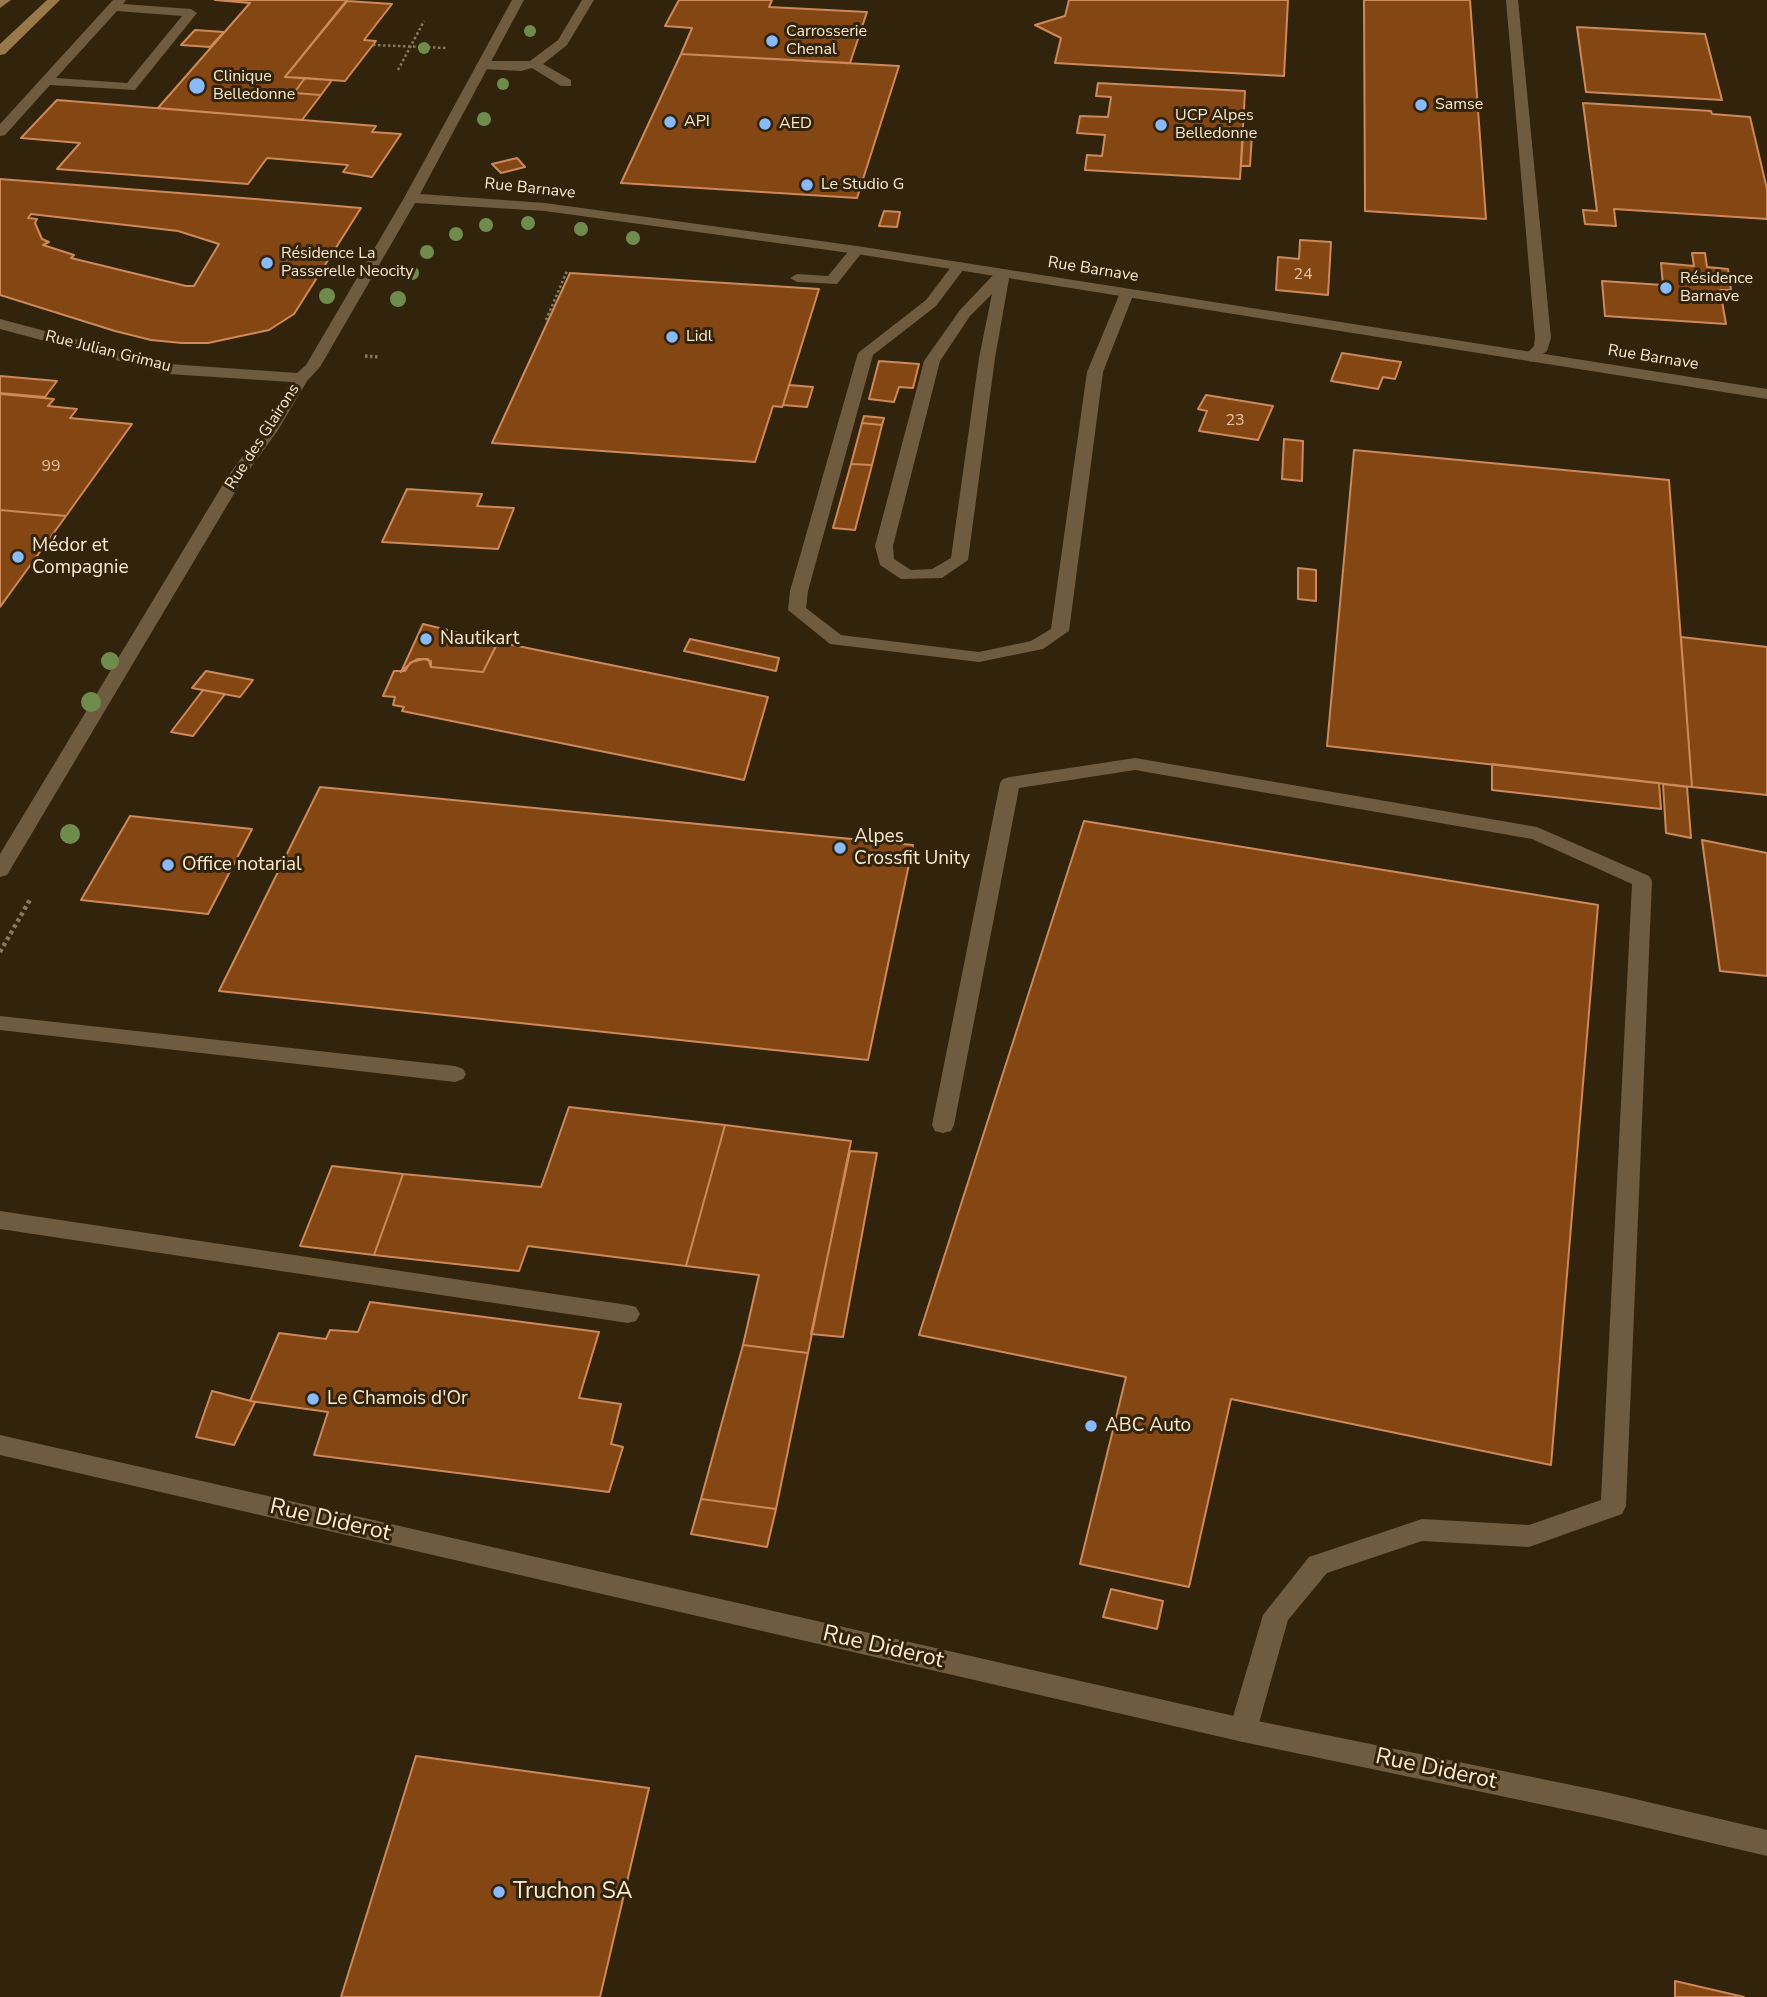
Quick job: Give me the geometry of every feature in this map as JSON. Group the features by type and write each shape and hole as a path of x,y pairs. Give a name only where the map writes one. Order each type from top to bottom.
{"main road":[{"path":"0,4 5,0"},
{"path":"0,51 54,0"}],"street":[{"name":"Rue des Glairons","path":"0,870 229,488 270,430 301,378 312,367 411,198 518,0"},
{"path":"482,65 522,67 534,64 563,42 588,0"},
{"path":"1512,0 1543,338 1542,348 1531,357"},
{"path":"0,132 117,4 191,13 130,87 47,81"},
{"path":"534,64 566,83"},
{"name":"Rue Barnave","path":"411,198 545,206 857,250 1767,394"},
{"path":"797,278 832,281 857,250"},
{"path":"958,266 931,303 866,353 799,591 797,610 836,640 979,657 1037,645 1060,631 1095,372 1127,293"},
{"path":"1003,273 987,358 958,560 936,573 907,575 886,561 884,546 932,361 965,313 1003,273"},
{"name":"Rue Julian Grimau","path":"0,324 168,369 301,378"},
{"path":"943,1125 1010,783 1135,764 1537,833 1642,881 1613,1506 1530,1536 1422,1530 1318,1565 1276,1615 1242,1730"},
{"path":"0,1023 455,1074"},
{"path":"0,1220 628,1314"},
{"name":"Rue Diderot","path":"0,1445 1242,1730 1601,1804 1767,1843"}],"path":[{"path":"398,70 424,21"},
{"path":"373,45 449,48"},
{"path":"546,320 567,271"}],"building":[{"path":"215,0 347,0 285,77 305,78 294,93 321,95 302,120 158,108 250,3"},
{"name":"Carrosserie Chenal","path":"679,0 772,0 769,7 867,12 850,63 681,54 692,28 665,26"},
{"path":"1069,0 1288,0 1284,76 1055,63 1061,38 1035,25 1065,16"},
{"name":"Samse","path":"1364,0 1470,0 1486,219 1365,211"},
{"path":"347,1 392,4 364,40 376,41 345,81 285,77"},
{"path":"1577,27 1705,34 1722,100 1586,92"},
{"path":"195,30 224,32 210,47 181,45"},
{"name":"AED","path":"681,54 899,66 857,198 621,183"},
{"path":"305,78 332,80 321,95 294,93"},
{"name":"UCP Alpes Belledonne","path":"1098,83 1245,91 1240,179 1085,170 1087,155 1102,156 1105,135 1077,133 1080,116 1108,117 1111,97 1096,96"},
{"path":"57,100 376,126 372,132 401,134 372,177 343,172 348,165 267,158 248,184 57,169 80,143 21,138"},
{"path":"1583,103 1711,111 1712,114 1750,117 1767,189 1767,219 1614,209 1616,226 1585,224 1583,210 1597,211"},
{"path":"1243,134 1252,134 1250,166 1241,166"},
{"path":"517,158 525,167 501,173 492,164"},
{"name":"Résidence La Passerelle Neocity","path":"0,179 361,208 294,314 269,330 208,343 151,340 0,295","holes":["31,214 178,231 219,244 194,286 71,258 74,255 43,245 49,242 42,239 35,223 37,219 28,218"]},
{"path":"884,211 900,212 897,227 879,226"},
{"path":"1300,240 1331,242 1328,295 1276,290 1278,257 1299,259"},
{"name":"Résidence Barnave","path":"1692,253 1705,253 1707,267 1728,269 1731,290 1720,290 1726,324 1605,316 1602,281 1663,285 1661,263 1694,266"},
{"name":"Lidl","path":"570,273 819,289 783,405 773,406 755,462 492,443"},
{"path":"1342,353 1401,362 1395,379 1383,377 1378,389 1331,381"},
{"path":"879,361 919,364 913,388 899,387 894,402 869,399"},
{"path":"0,376 57,381 45,397 0,393"},
{"path":"789,385 813,387 807,407 783,405"},
{"path":"0,394 54,399 48,406 77,409 70,418 132,424 66,516 0,510"},
{"path":"1206,395 1273,406 1258,440 1199,431 1207,411 1198,409"},
{"path":"864,416 884,418 882,425 862,423"},
{"path":"862,423 882,425 872,465 851,464"},
{"path":"1284,439 1303,441 1302,481 1282,479"},
{"path":"1354,450 1669,480 1692,787 1327,746"},
{"path":"851,464 872,465 855,530 833,528"},
{"path":"407,489 482,494 477,506 514,508 498,549 382,542"},
{"name":"Médor et Compagnie","path":"0,510 66,516 0,607"},
{"path":"1298,568 1316,570 1316,601 1298,599"},
{"path":"423,624 498,642 483,672 431,667 431,661 424,659 412,662 401,672"},
{"path":"1681,637 1767,647 1767,795 1692,787"},
{"path":"690,639 779,658 776,671 684,651"},
{"path":"498,642 768,697 744,780 402,711 404,707 393,705 395,697 383,696 394,671 405,671 410,663 418,659 428,659 431,667 483,672"},
{"path":"206,671 253,680 240,697 192,688"},
{"path":"203,690 225,694 193,736 171,732"},
{"path":"1492,764 1659,783 1661,809 1492,790"},
{"path":"1663,784 1687,787 1691,838 1666,833"},
{"path":"320,787 913,845 868,1060 219,991"},
{"name":"Office notarial","path":"130,816 252,829 208,914 81,900"},
{"path":"1084,821 1598,905 1551,1465 1231,1399 1189,1587 1080,1564 1126,1377 919,1335"},
{"path":"1702,840 1767,853 1767,976 1720,971"},
{"path":"569,1107 725,1125 686,1266 528,1246 519,1271 374,1255 403,1174 541,1187"},
{"path":"725,1125 851,1141 808,1353 743,1345 759,1275 686,1266"},
{"path":"850,1151 877,1153 843,1337 811,1334"},
{"path":"332,1166 403,1174 374,1255 300,1246"},
{"path":"370,1302 599,1332 579,1398 621,1404 611,1444 623,1447 609,1492 314,1455 328,1412 250,1401 279,1333 326,1339 330,1330 358,1332"},
{"path":"743,1345 808,1353 776,1509 701,1499"},
{"path":"212,1391 255,1402 234,1445 196,1437"},
{"path":"701,1499 776,1509 767,1547 691,1534"},
{"path":"1111,1589 1163,1601 1157,1629 1103,1617"},
{"name":"Truchon SA","path":"416,1756 649,1788 600,1997 341,1997"},
{"path":"1675,1981 1744,1997 1675,1997"}],"place":[{"name":"Carrosserie Chenal","path":"772,41"},
{"name":"Clinique Belledonne","path":"197,86"},
{"name":"Samse","path":"1421,105"},
{"name":"API","path":"670,122"},
{"name":"AED","path":"765,124"},
{"name":"UCP Alpes Belledonne","path":"1161,125"},
{"name":"Le Studio G","path":"807,185"},
{"name":"Résidence La Passerelle Neocity","path":"267,263"},
{"name":"Résidence Barnave","path":"1666,288"},
{"name":"Lidl","path":"672,337"},
{"name":"Médor et Compagnie","path":"18,557"},
{"name":"Nautikart","path":"426,639"},
{"name":"Alpes Crossfit Unity","path":"840,848"},
{"name":"Office notarial","path":"168,865"},
{"name":"Le Chamois d'Or","path":"313,1399"},
{"name":"ABC Auto","path":"1091,1426"},
{"name":"Truchon SA","path":"499,1892"}]}
